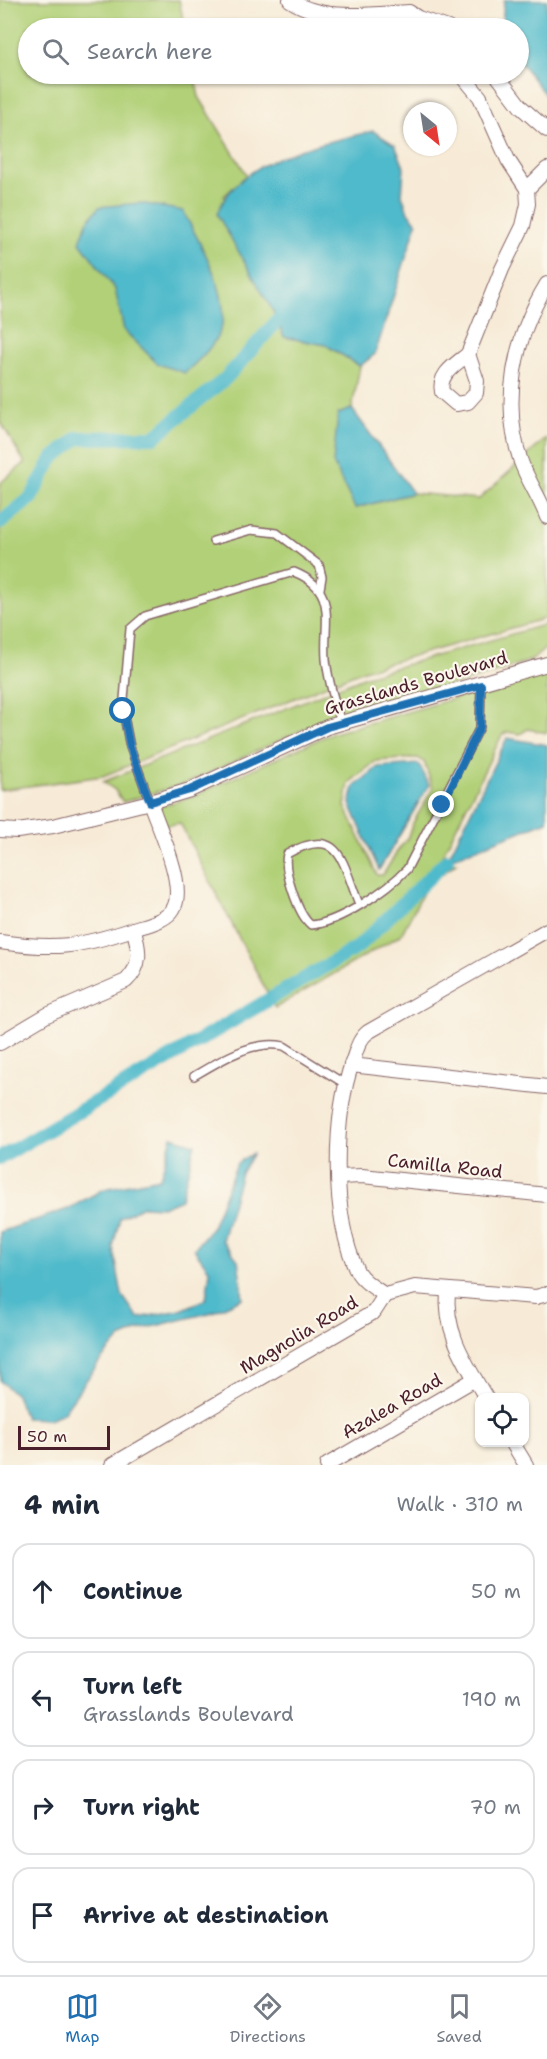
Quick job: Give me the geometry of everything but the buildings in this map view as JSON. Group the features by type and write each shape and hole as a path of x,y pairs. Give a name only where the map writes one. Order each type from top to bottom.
{"street":[{"path":"290,0 304,9 333,16 410,6"},
{"path":"468,354 502,269 523,226 528,204 527,189 508,160 480,97 469,84"},
{"path":"504,84 521,107 547,130"},
{"path":"527,189 547,169"},
{"path":"545,509 522,464 512,428 510,398 517,354 532,311 547,284"},
{"name":"Grasslands Boulevard","path":"0,830 17,831 53,826 190,790 282,746 341,723 481,685 541,665 547,657"},
{"path":"0,942 61,948 97,941 160,920 170,913 178,895 175,875 150,802"},
{"path":"0,1043 47,1015 126,981 138,963 139,956 133,929"},
{"name":"Magnolia Road","path":"112,1465 375,1312 385,1295 365,1281 357,1270 342,1218 339,1177 339,1126 345,1084 359,1041 368,1032 547,930"},
{"path":"351,1065 547,1087"},
{"name":"Camilla Road","path":"339,1177 362,1176 547,1195"},
{"path":"385,1295 415,1287 536,1297 547,1294"},
{"path":"448,1290 446,1306 452,1334 483,1393"},
{"name":"Azalea Road","path":"327,1465 475,1379"},
{"path":"514,1447 525,1465"}],"lane":[{"path":"213,541 251,530 277,533 319,565 322,577 320,589"},
{"path":"150,802 130,747 123,711 130,629 145,616 294,572 308,577 320,589 327,608 326,660 341,723"},
{"path":"358,904 336,850 328,844 318,842 301,846 287,854 285,864 303,918 311,925 330,921 358,904 394,882 412,860 480,727 481,685"},
{"path":"194,1076 241,1052 273,1043 284,1046 345,1084"}],"green space":[{"path":"0,0 179,0 183,18 18,18 18,84 196,84 199,97 247,175 224,196 284,337 326,345 360,366 352,409 338,414 355,508 413,493 479,499 547,438 547,618 364,670 103,776 0,790 0,483 25,463 0,421"},
{"path":"547,624 547,647 532,660 478,678 324,720 187,783 123,802 115,790 103,782 366,676"},
{"path":"547,672 547,733 528,729 520,734 507,732 502,735 442,856 446,865 458,862 427,885 401,935 275,1008 180,823 165,826 158,807 193,796 330,734","holes":["418,758 424,762 433,788 413,823 407,839 383,875 377,875 345,806 349,783 376,761"]}],"water":[{"path":"504,0 547,0 547,97 529,73 529,18 503,18"},
{"path":"373,131 395,145 404,167 402,195 408,212 417,223 375,354 360,366 326,345 284,337 278,320 217,214 228,194 243,179 262,166 306,148"},
{"path":"140,203 183,211 211,266 221,297 223,312 220,332 207,351 185,373 158,364 124,330 115,289 80,242 87,222 99,207"},
{"path":"352,409 413,493 355,508 333,463 338,414"},
{"path":"507,738 547,745 547,821 447,860"},
{"path":"419,764 429,785 379,870 350,804 354,787 378,767"},
{"path":"172,1137 195,1144 181,1199 162,1207 143,1206 120,1218 113,1246 122,1295 138,1318 181,1310 206,1299 210,1271 194,1249 212,1227 237,1163 253,1153 241,1173 222,1240 238,1260 243,1298 213,1312 139,1330 120,1338 100,1361 63,1413 50,1419 25,1418 16,1395 0,1381 0,1232 68,1209 104,1189 160,1178"}],"waterway":[{"path":"0,523 31,498 52,459 78,438 154,437 226,378 278,320"},
{"path":"0,1158 358,947 447,860"}],"route":[{"path":"123,711 130,747 150,802 190,790 327,727 481,685 480,727 442,805"}]}
